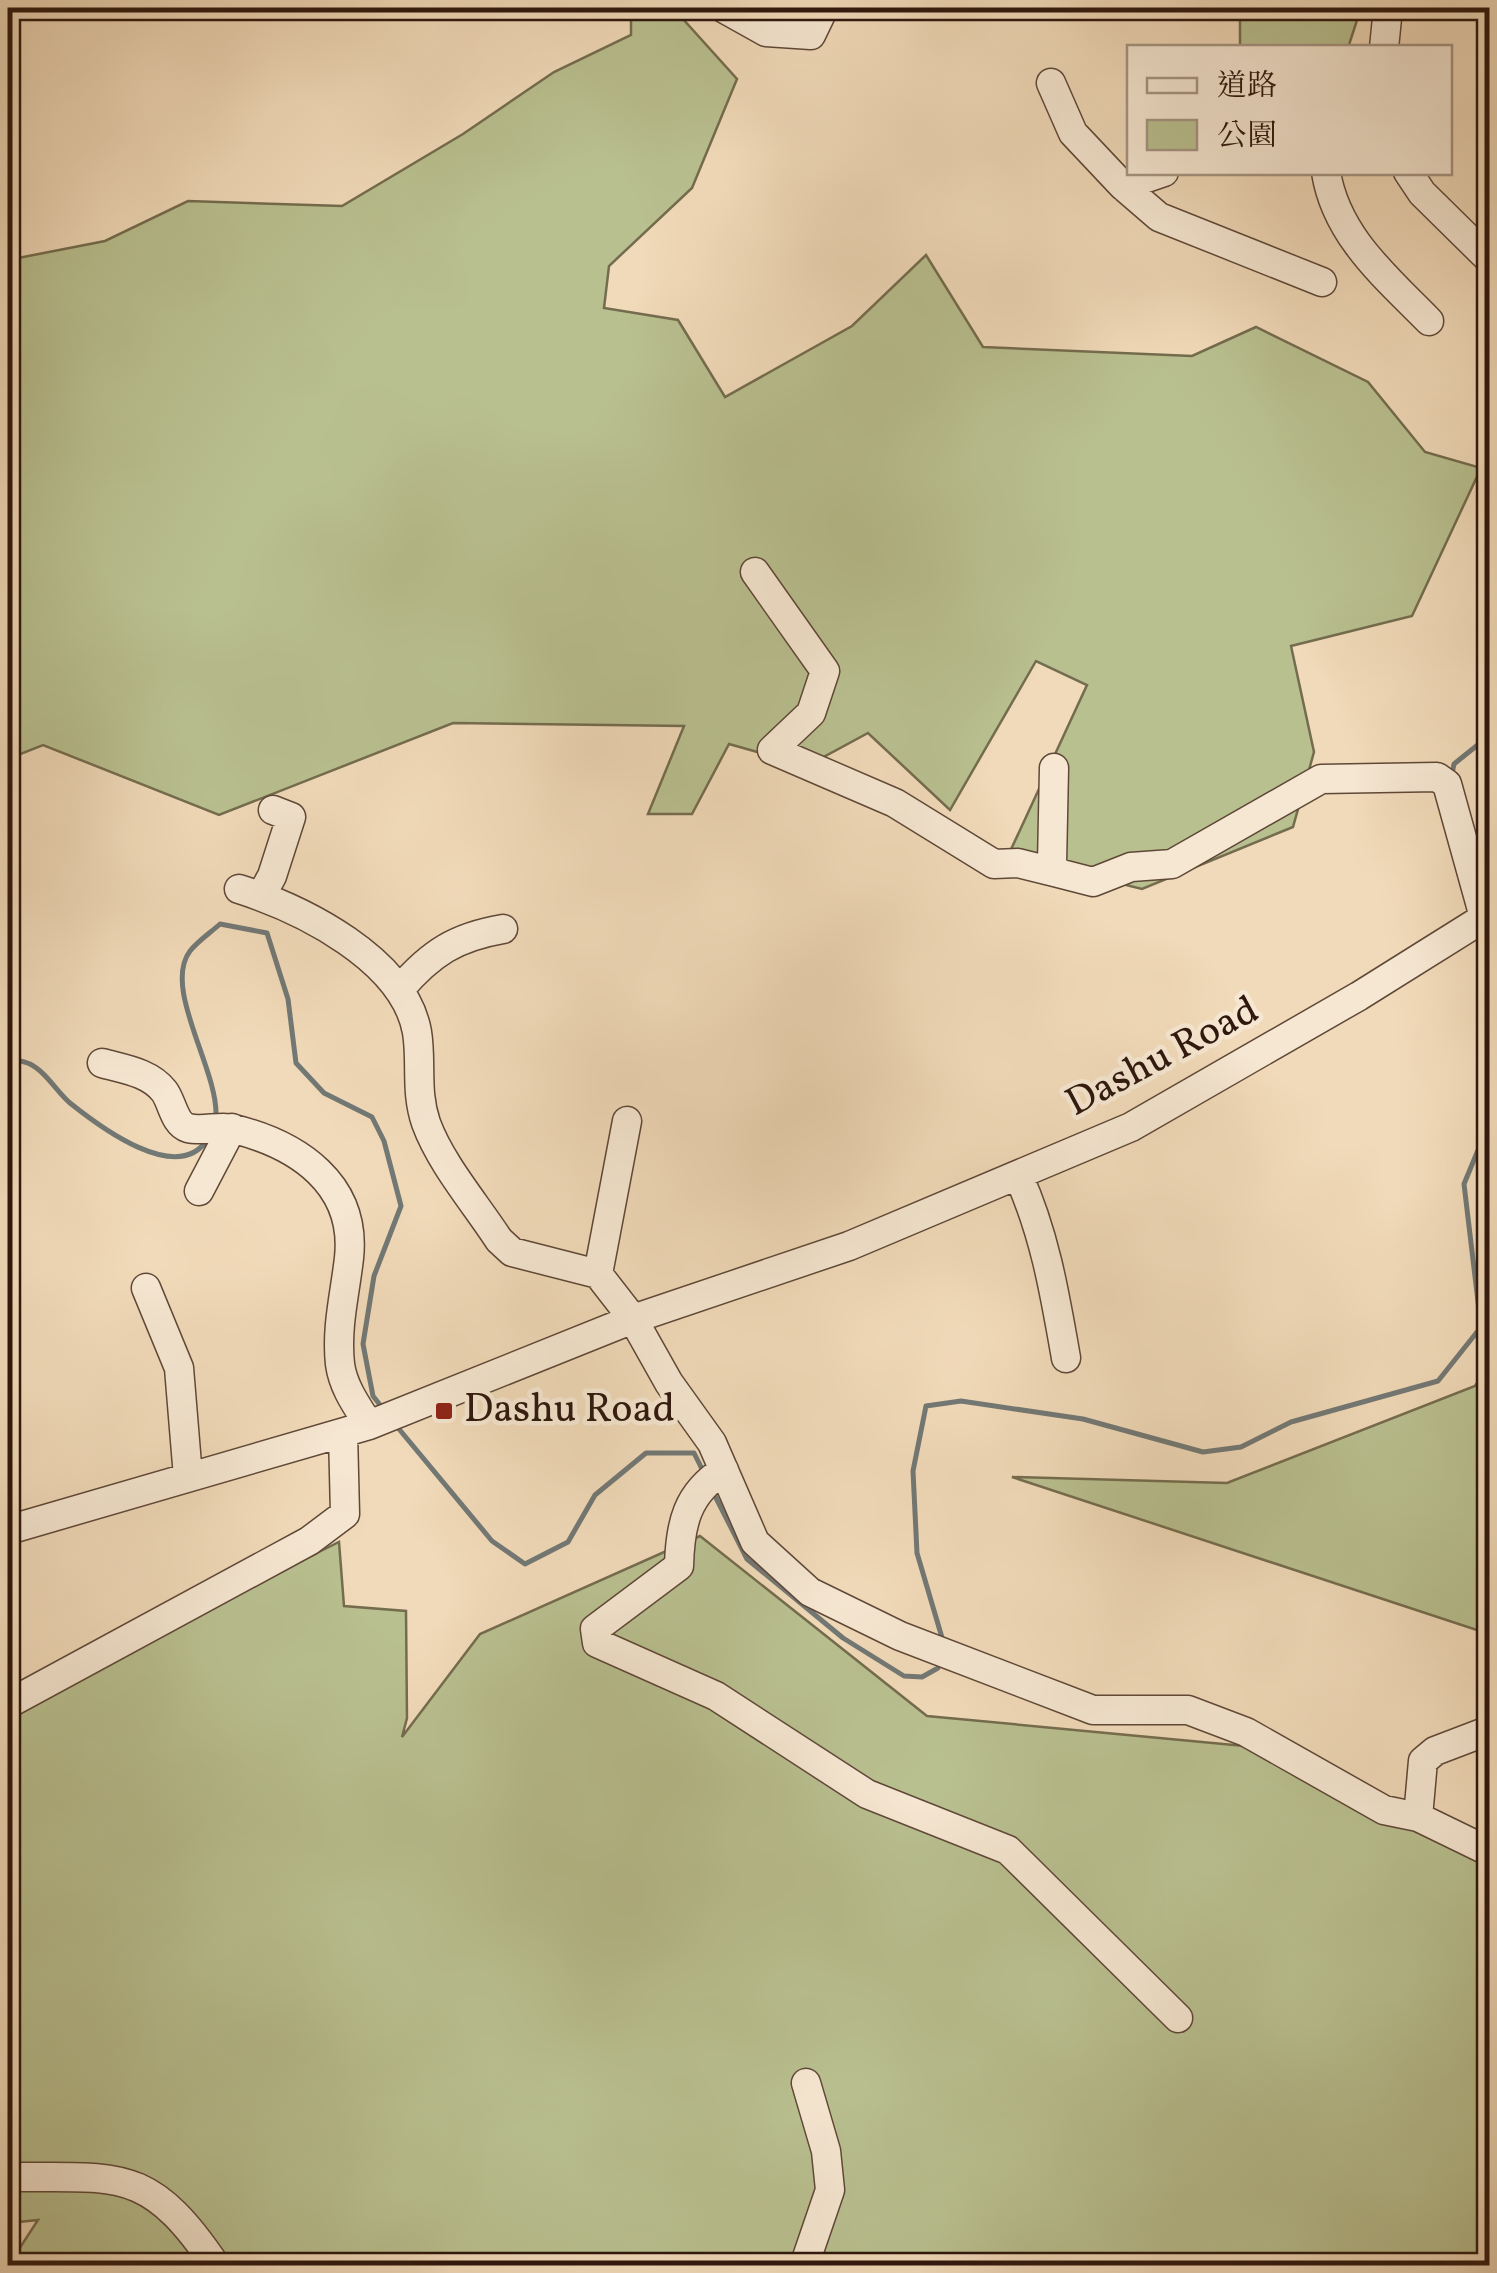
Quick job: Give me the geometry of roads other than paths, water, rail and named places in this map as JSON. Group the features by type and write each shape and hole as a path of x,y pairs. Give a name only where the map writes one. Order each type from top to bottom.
{"street":[{"path":"723,8 766,32 812,35 824,8"},
{"path":"1384,45 1388,8"},
{"path":"1051,84 1073,133 1122,186 1158,217 1322,282"},
{"path":"1122,186 1155,175"},
{"path":"1327,175 1341,220 1362,252 1428,321"},
{"path":"1410,175 1422,194 1490,260"},
{"path":"755,572 825,672 812,714 772,750 895,803 994,864 1018,863 1093,882 1132,868 1172,864 1321,778 1437,778 1447,784 1487,915"},
{"path":"1054,768 1052,864 1058,874"},
{"path":"273,810 291,817 272,876 250,892 339,934 400,989 416,1031 416,1085 426,1122 499,1240 512,1252 598,1274 633,1319 669,1383 712,1443 756,1542 810,1592 900,1636 1093,1710 1188,1710 1246,1732 1384,1810 1418,1817 1490,1852"},
{"name":"Dashu Road","path":"8,1530 356,1429 633,1319 848,1246 1132,1128 1487,915"},
{"path":"400,989 443,946 503,929"},
{"path":"8,1704 309,1540 345,1514 356,1429 340,1365 340,1310 350,1255 348,1222 339,1196 325,1173 279,1147 232,1128 188,1128 180,1123 164,1091 145,1076 102,1063"},
{"path":"598,1274 627,1121"},
{"path":"199,1192 232,1128"},
{"path":"1018,1174 1036,1214 1048,1259 1066,1358"},
{"path":"146,1288 179,1368 188,1477"},
{"path":"724,1470 700,1485 680,1526 679,1566 595,1629 597,1644 716,1696 866,1794 1008,1850 1178,2018"},
{"path":"1418,1817 1423,1762 1435,1751 1490,1730"},
{"path":"804,2266 830,2190 826,2150 806,2083"},
{"path":"8,2177 118,2178 163,2199 216,2266"}],"waterway":[{"path":"1452,774 1454,764 1490,735"},
{"path":"216,1116 209,1076 186,1007 183,967 190,951 220,924 267,933 288,999 296,1063 324,1093 372,1117 384,1141 401,1206 374,1276 363,1344 373,1396 384,1410"},
{"path":"8,1058 36,1068 83,1113 138,1147 177,1157 194,1152 207,1140"},
{"path":"943,1641 917,1553 913,1471 926,1406 961,1401 1083,1419 1203,1452 1241,1447 1291,1422 1438,1381 1481,1327 1464,1184 1483,1138 1490,1080"},
{"path":"394,1423 492,1541 525,1564 568,1542 595,1495 646,1453 694,1453 704,1473"},
{"path":"713,1492 747,1559 843,1638 904,1676 922,1677 938,1668 939,1661"}],"place":[{"name":"Dashu Road","path":"444,1411"}]}
